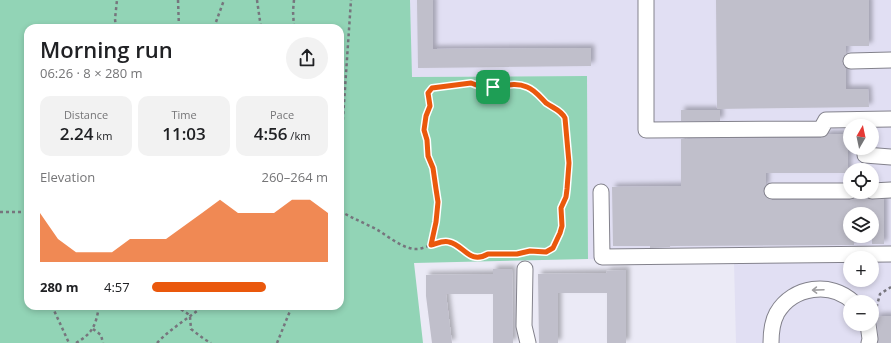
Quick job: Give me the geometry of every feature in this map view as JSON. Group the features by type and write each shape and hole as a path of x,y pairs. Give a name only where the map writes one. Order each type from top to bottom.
{"lane":[{"path":"646,0 646,130 821,129 826,120 891,119"},
{"path":"851,61 891,60"},
{"path":"865,155 891,156"},
{"path":"879,191 891,190"},
{"path":"772,191 843,191"},
{"path":"601,192 602,257 891,254"},
{"path":"525,269 524,326 528,343"},
{"path":"771,343 771,328 777,313 788,300 801,292 817,288 834,290 844,295"},
{"path":"869,343 870,331"}],"path":[{"path":"116,24 117,0"},
{"path":"178,0 179,24"},
{"path":"216,24 224,0"},
{"path":"257,0 260,24"},
{"path":"294,0 294,24"},
{"path":"344,103 351,0"},
{"path":"344,213 376,229 395,242 408,248 418,249 445,241 457,245 466,254 471,256 484,256 488,254 517,254 530,251 546,252 553,248 560,233 562,226 561,208 566,197 567,189 569,163 565,118 563,113 546,102 534,91 526,86 517,84 485,88 471,83 456,84 432,88 429,90 428,96 430,106 426,116 424,130 427,140 428,156 433,168 438,202 436,222 431,245"},
{"path":"0,212 24,212"},
{"path":"879,297 880,294 891,287"},
{"path":"54,310 69,343"},
{"path":"76,343 85,338 93,329 98,310"},
{"path":"183,310 190,317 192,329 211,343"},
{"path":"157,343 182,321 199,310"},
{"path":"277,343 290,310"},
{"path":"93,329 101,335 103,343"}],"shaded area":[{"path":"410,0 891,0 891,343 736,343 734,262 588,259 587,76 411,77"}],"green space":[{"path":"0,0 410,0 412,77 587,76 588,259 414,263 423,343 0,343"}],"building":[{"path":"417,0 433,0 433,49 591,48 591,66 418,68"},
{"path":"716,0 869,0 869,46 846,46 846,54 842,61 846,68 846,89 868,89 869,107 717,109"},
{"path":"681,110 720,110 720,121 681,121"},
{"path":"828,134 843,134 843,155 848,155 848,163 843,163 843,173 766,173 766,184 763,191 764,195 772,200 884,199 884,244 872,244 879,243 879,207 843,207 843,243 854,243 854,245 670,246 650,248 650,246 613,246 612,187 681,186 681,139 821,138"},
{"path":"493,269 512,269 513,343 493,343 493,294 446,294 452,343 432,343 426,296 426,275 493,274"},
{"path":"626,270 626,343 607,343 607,293 558,293 558,343 539,343 538,274 607,273 606,271"},
{"path":"891,316 891,343 878,343 879,317"}],"route":[{"path":"471,83 485,88 493,87 509,84 526,86 552,107 563,113 565,118 569,163 566,197 561,208 562,226 553,248 546,252 530,251 517,254 488,254 484,256 471,256 466,254 457,245 451,242 445,241 431,245 436,222 438,202 433,168 428,156 427,140 424,130 426,116 430,106 428,96 429,90 432,88 456,84 471,83"}]}
